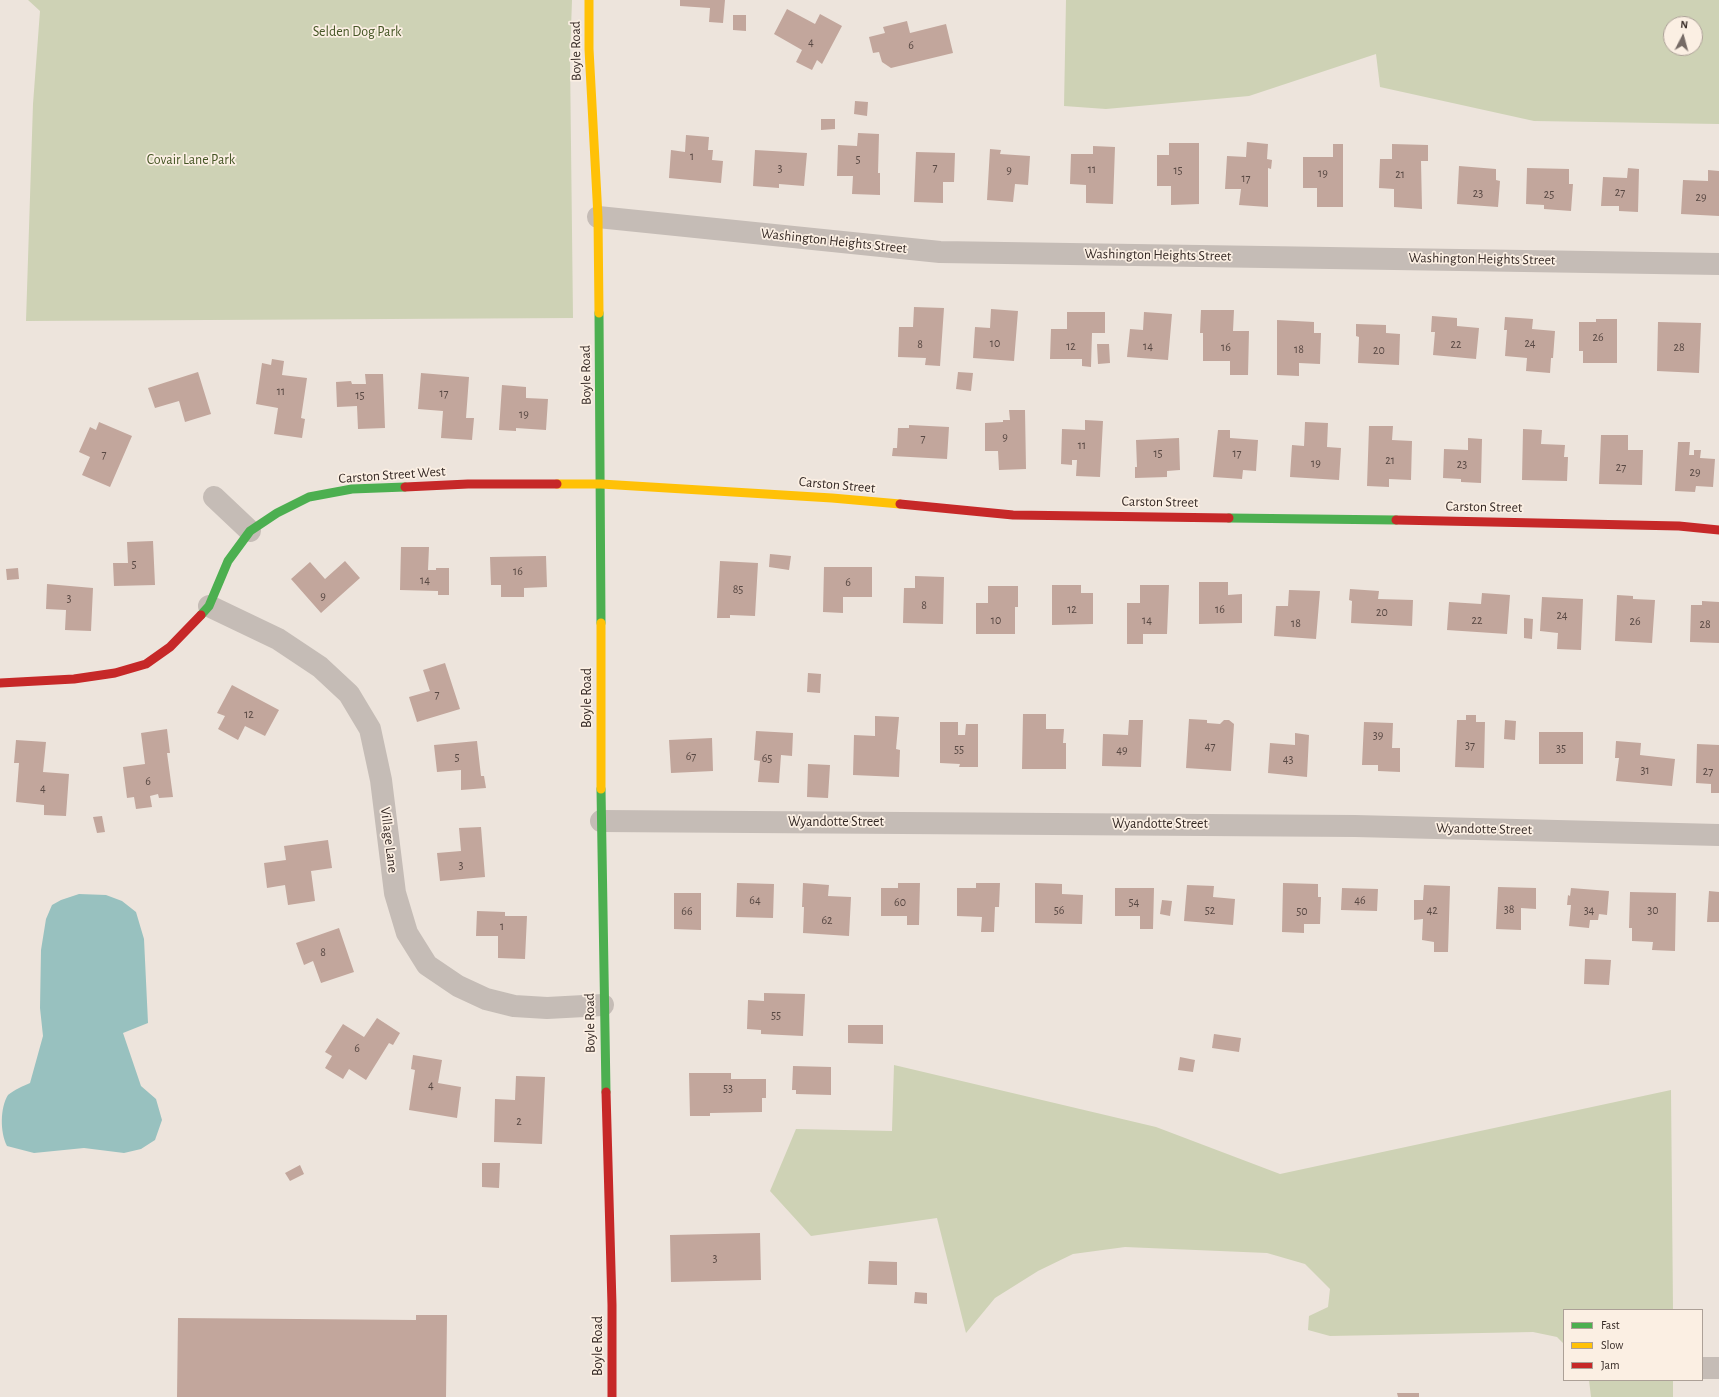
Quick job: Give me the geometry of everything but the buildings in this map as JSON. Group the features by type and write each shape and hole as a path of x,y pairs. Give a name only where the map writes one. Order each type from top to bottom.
{"street":[{"name":"Boyle Road","path":"589,0 589,49 598,217 601,484 601,821 603,1005 612,1300 612,1397"},
{"name":"Washington Heights Street","path":"598,217 940,252 1719,264"},
{"name":"Carston Street West","path":"0,683 74,679 115,672 146,664 170,647 209,606 228,561 250,530 277,513 309,497 352,489 468,484 601,484"},
{"name":"Carston Street","path":"601,484 832,498 1013,515 1513,521 1679,526 1719,530"},
{"path":"214,497 250,530"},
{"name":"Village Lane","path":"209,606 278,639 320,667 349,694 370,729 381,780 397,899 407,932 428,965 458,986 486,999 514,1006 547,1008 603,1005"},
{"name":"Wyandotte Street","path":"601,821 1355,826 1719,835"},
{"path":"1703,1368 1719,1368"}],"green space":[{"name":"Covair Lane Park","path":"28,0 572,0 570,58 573,318 26,321 33,104 40,11"},
{"path":"1066,0 1719,0 1719,124 1534,121 1380,87 1376,54 1249,96 1106,109 1064,106"},
{"path":"894,1065 1156,1127 1280,1174 1671,1090 1673,1309 1563,1309 1563,1343 1557,1337 1533,1332 1330,1336 1308,1330 1309,1316 1328,1307 1330,1289 1305,1264 1267,1253 1125,1247 1073,1254 1038,1271 995,1298 966,1333 937,1218 811,1236 770,1191 796,1129 892,1131"},
{"path":"1589,1381 1673,1381 1673,1397 1591,1397"}],"water":[{"path":"79,894 106,895 122,901 136,912 144,939 148,1023 123,1033 141,1086 156,1099 162,1120 155,1140 141,1149 124,1153 84,1148 34,1153 7,1146 2,1127 3,1106 8,1095 30,1083 43,1036 40,1008 41,950 46,919 52,905 61,900"}],"traffic: fast":[{"path":"599,313 601,623"},
{"path":"201,615 209,606 228,561 250,531 277,513 309,497 352,489 405,487"},
{"path":"1229,518 1396,520"},
{"path":"601,789 606,1092"}],"traffic: slow":[{"path":"589,0 589,49 598,217 599,313"},
{"path":"557,484 601,484 832,498 900,504"},
{"path":"601,623 601,789"}],"traffic: jam":[{"path":"405,487 468,484 557,484"},
{"path":"900,504 1013,515 1229,518"},
{"path":"1396,520 1679,526 1719,530"},
{"path":"0,683 74,679 115,673 146,664 170,647 201,615"},
{"path":"606,1092 612,1305 612,1397"}],"park label":[{"name":"Selden Dog Park","path":"357,32"}]}
